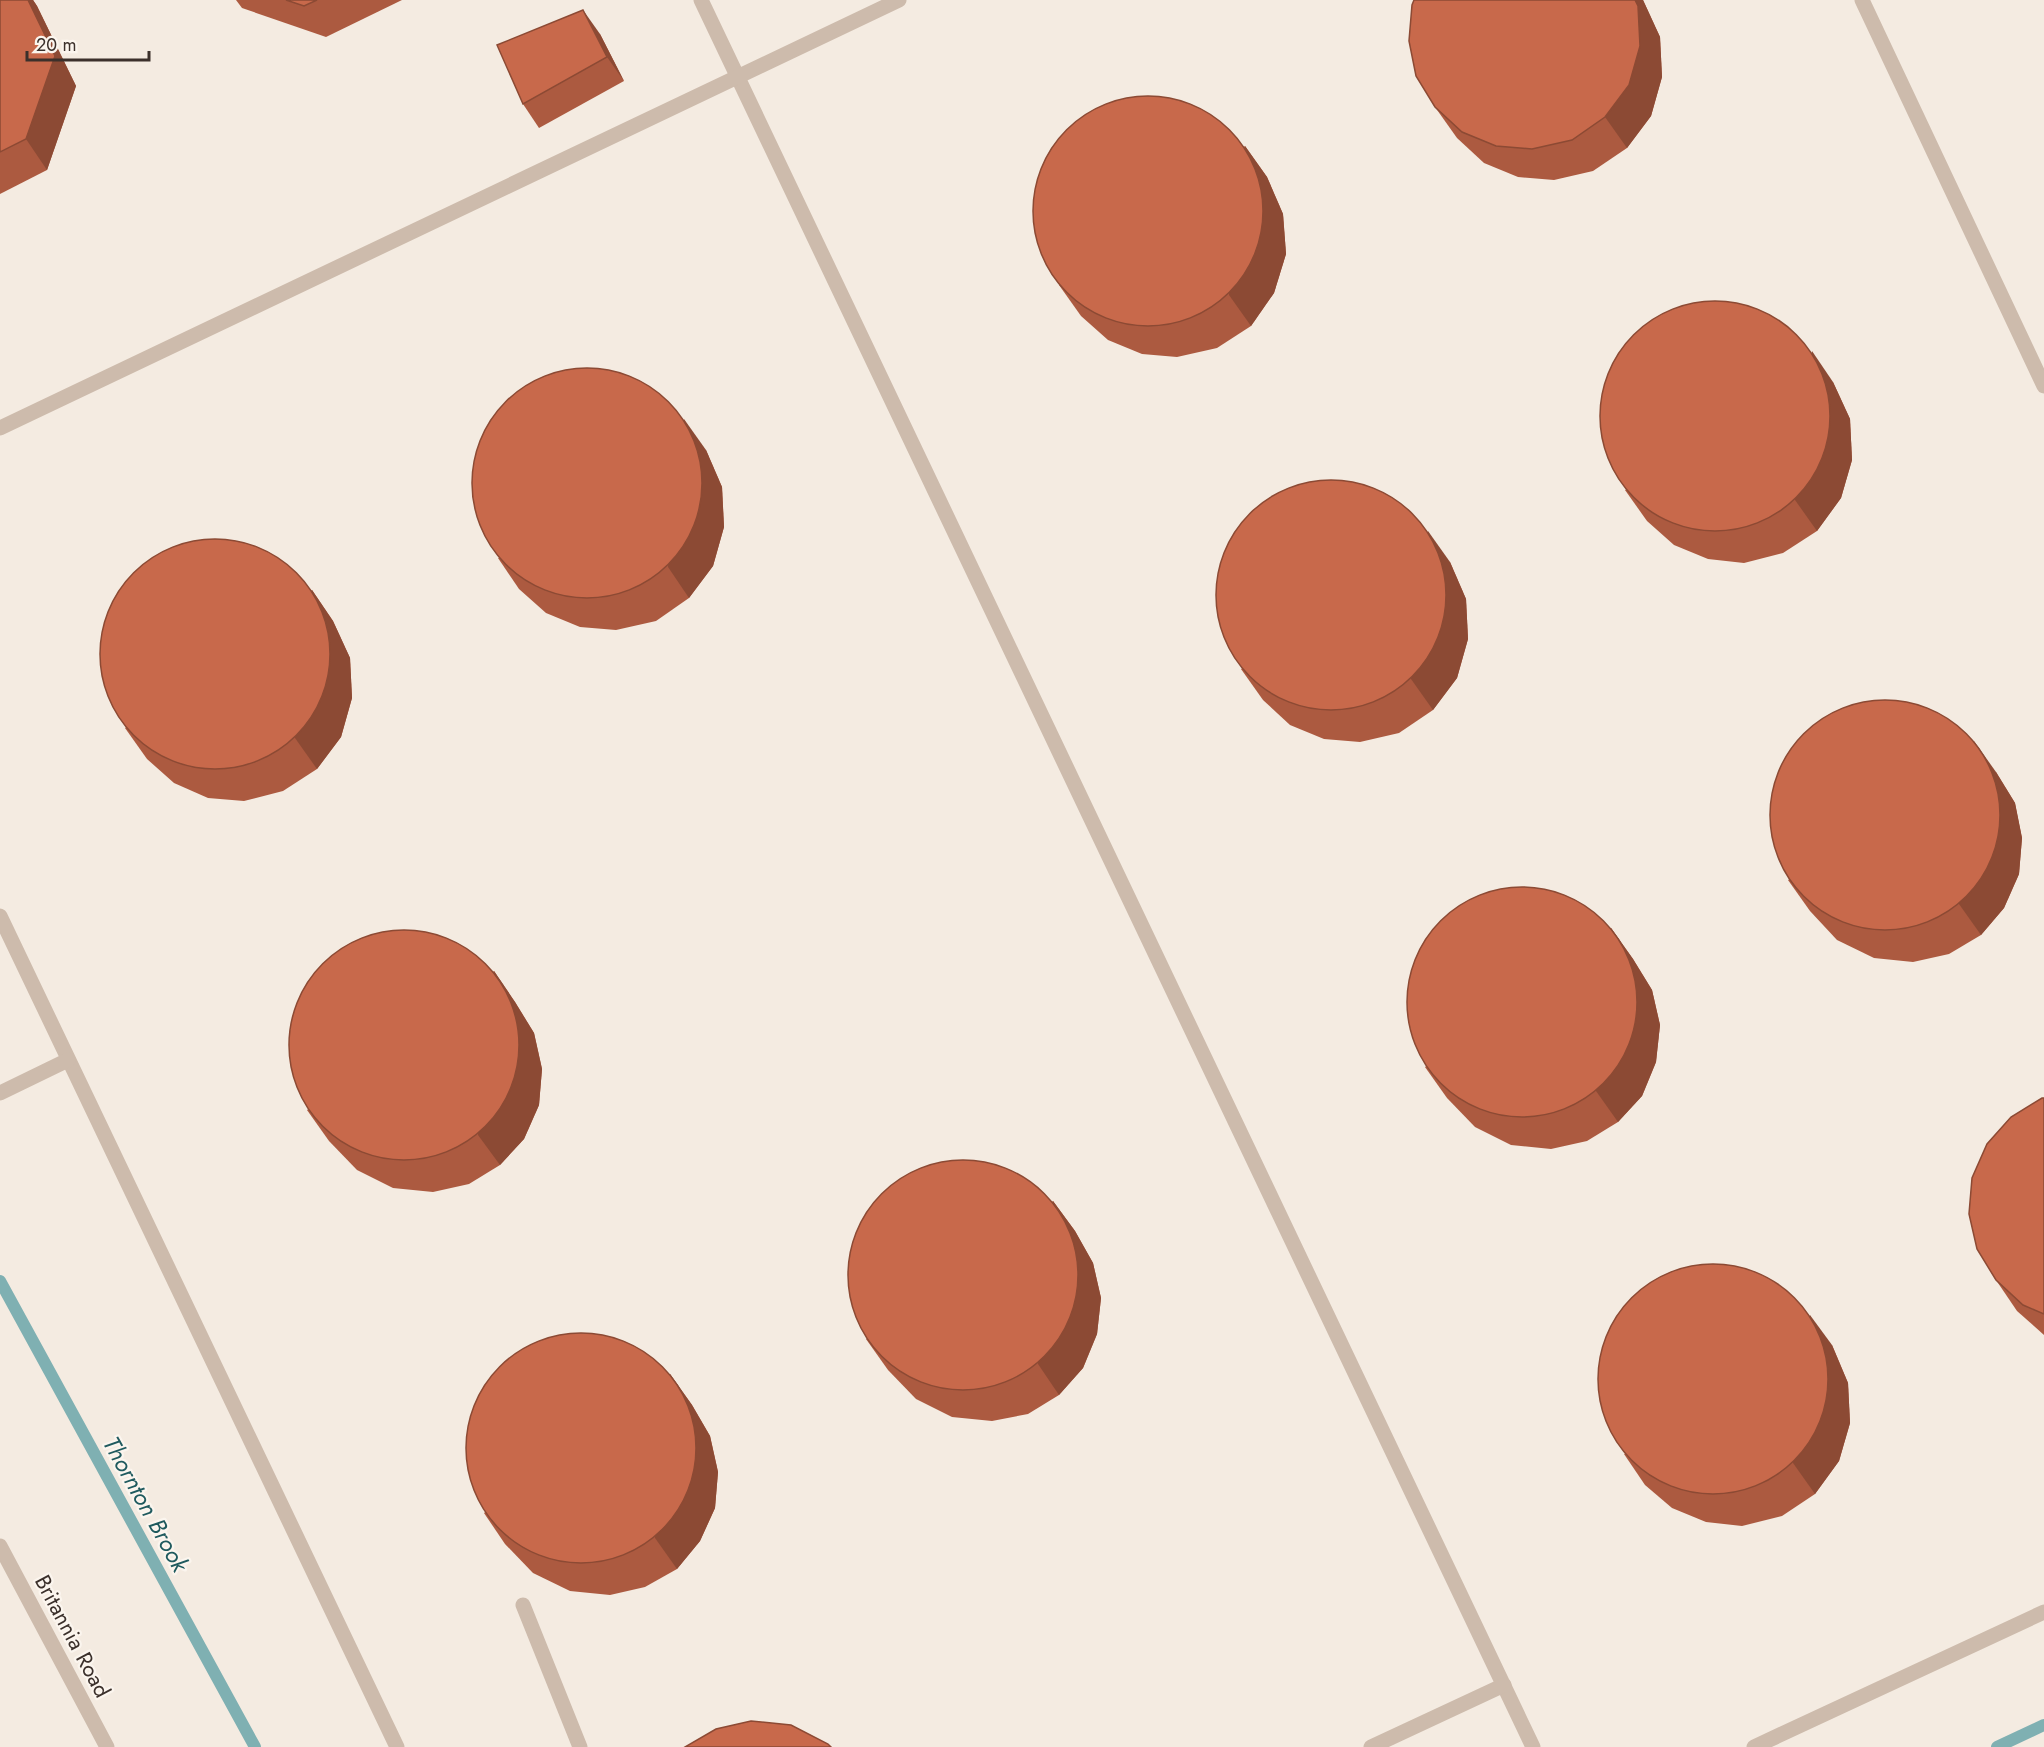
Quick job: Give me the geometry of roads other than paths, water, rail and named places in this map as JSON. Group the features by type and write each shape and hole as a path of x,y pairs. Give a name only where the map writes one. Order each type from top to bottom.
{"street":[{"path":"701,0 1533,1747"},
{"path":"0,428 899,0"},
{"path":"1862,0 2044,386"},
{"path":"0,916 397,1747"},
{"path":"0,1093 68,1060"},
{"name":"Britannia Road","path":"0,1546 107,1747"},
{"path":"523,1605 580,1747"},
{"path":"1754,1747 2044,1612"},
{"path":"1371,1747 1504,1686"}],"waterway":[{"name":"Thornton Brook","path":"0,1281 255,1747"},
{"name":"Thornton Brook","path":"1997,1747 2044,1725"}]}
